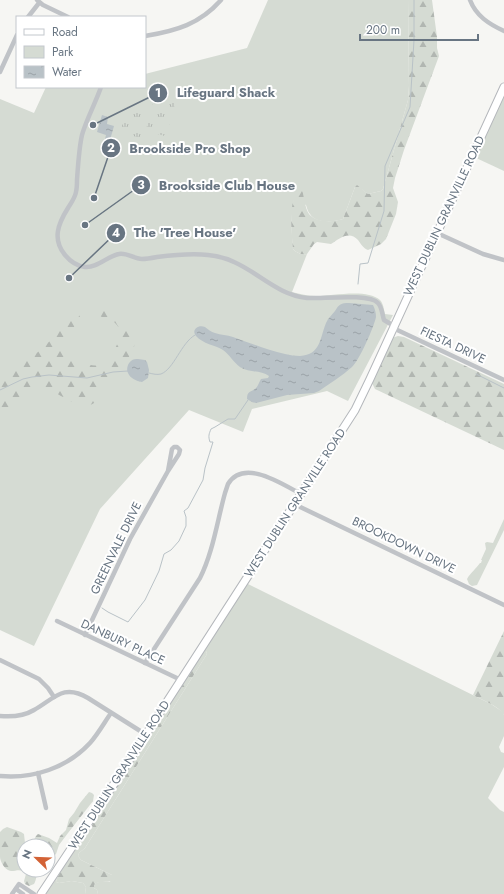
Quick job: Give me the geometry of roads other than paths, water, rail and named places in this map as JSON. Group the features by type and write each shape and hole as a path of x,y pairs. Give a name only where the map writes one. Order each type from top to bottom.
{"main road":[{"name":"WEST DUBLIN GRANVILLE ROAD","path":"41,894 355,410 504,88"}],"street":[{"path":"146,36 188,25 204,16 221,0"},
{"path":"470,0 475,11 481,18 504,31"},
{"path":"29,16 38,1 66,16"},
{"path":"0,72 16,37"},
{"path":"101,88 83,133 74,199 63,217 57,237 61,249 67,258 82,266 92,266 121,253 140,259 208,255 234,262 274,286 296,296 315,298 341,296 374,300 379,304 384,320 394,327"},
{"path":"437,232 483,254 504,260"},
{"name":"FIESTA DRIVE","path":"394,327 504,380"},
{"name":"GREENVALE DRIVE","path":"85,635 130,539 179,454 180,450 177,447 172,449 168,471"},
{"path":"145,663 205,569 225,493 233,478 251,472 270,478 301,494"},
{"name":"BROOKDOWN DRIVE","path":"294,504 504,605"},
{"name":"DANBURY PLACE","path":"57,622 181,680"},
{"path":"0,660 39,679 54,697"},
{"path":"0,716 11,717 29,713 54,697 67,692 78,693 145,734"},
{"path":"0,776 15,777 38,773 60,766 80,752 94,738 111,713"},
{"path":"38,773 46,808"},
{"path":"12,894 19,884 34,894"},
{"path":"16,889 24,894"}],"water":[{"path":"102,115 108,117 107,124 114,126 110,140 105,139 106,135 97,132"},
{"path":"349,303 373,305 376,317 372,328 355,364 319,391 314,393 287,395 256,403 252,402 247,399 247,396 256,388 261,379 268,378 269,376 240,367 223,350 202,341 194,332 196,328 202,326 214,333 233,337 278,352 296,356 307,355 316,349 327,321 340,304"},
{"path":"134,359 145,360 147,362 149,370 148,378 142,382 132,378 127,371 130,362"}],"waterway":[{"path":"358,284 360,264 368,263 384,211 385,166 410,107 414,40 414,0"},
{"path":"149,373 161,374 166,371 190,339 195,335"},
{"path":"0,390 23,379 32,377 49,375 87,378 113,372 128,371"},
{"path":"476,374 504,388"},
{"path":"102,608 128,622 145,600 159,571 164,554 171,550 179,541 186,526 184,511 188,508 203,480 213,442 210,442 209,438 211,429 228,419 235,419 248,400"}],"place":[{"name":"Lifeguard Shack","path":"93,125"},
{"name":"Brookside Pro Shop","path":"94,198"},
{"name":"Brookside Club House","path":"85,225"},
{"name":"The 'Tree House'","path":"69,278"}]}
